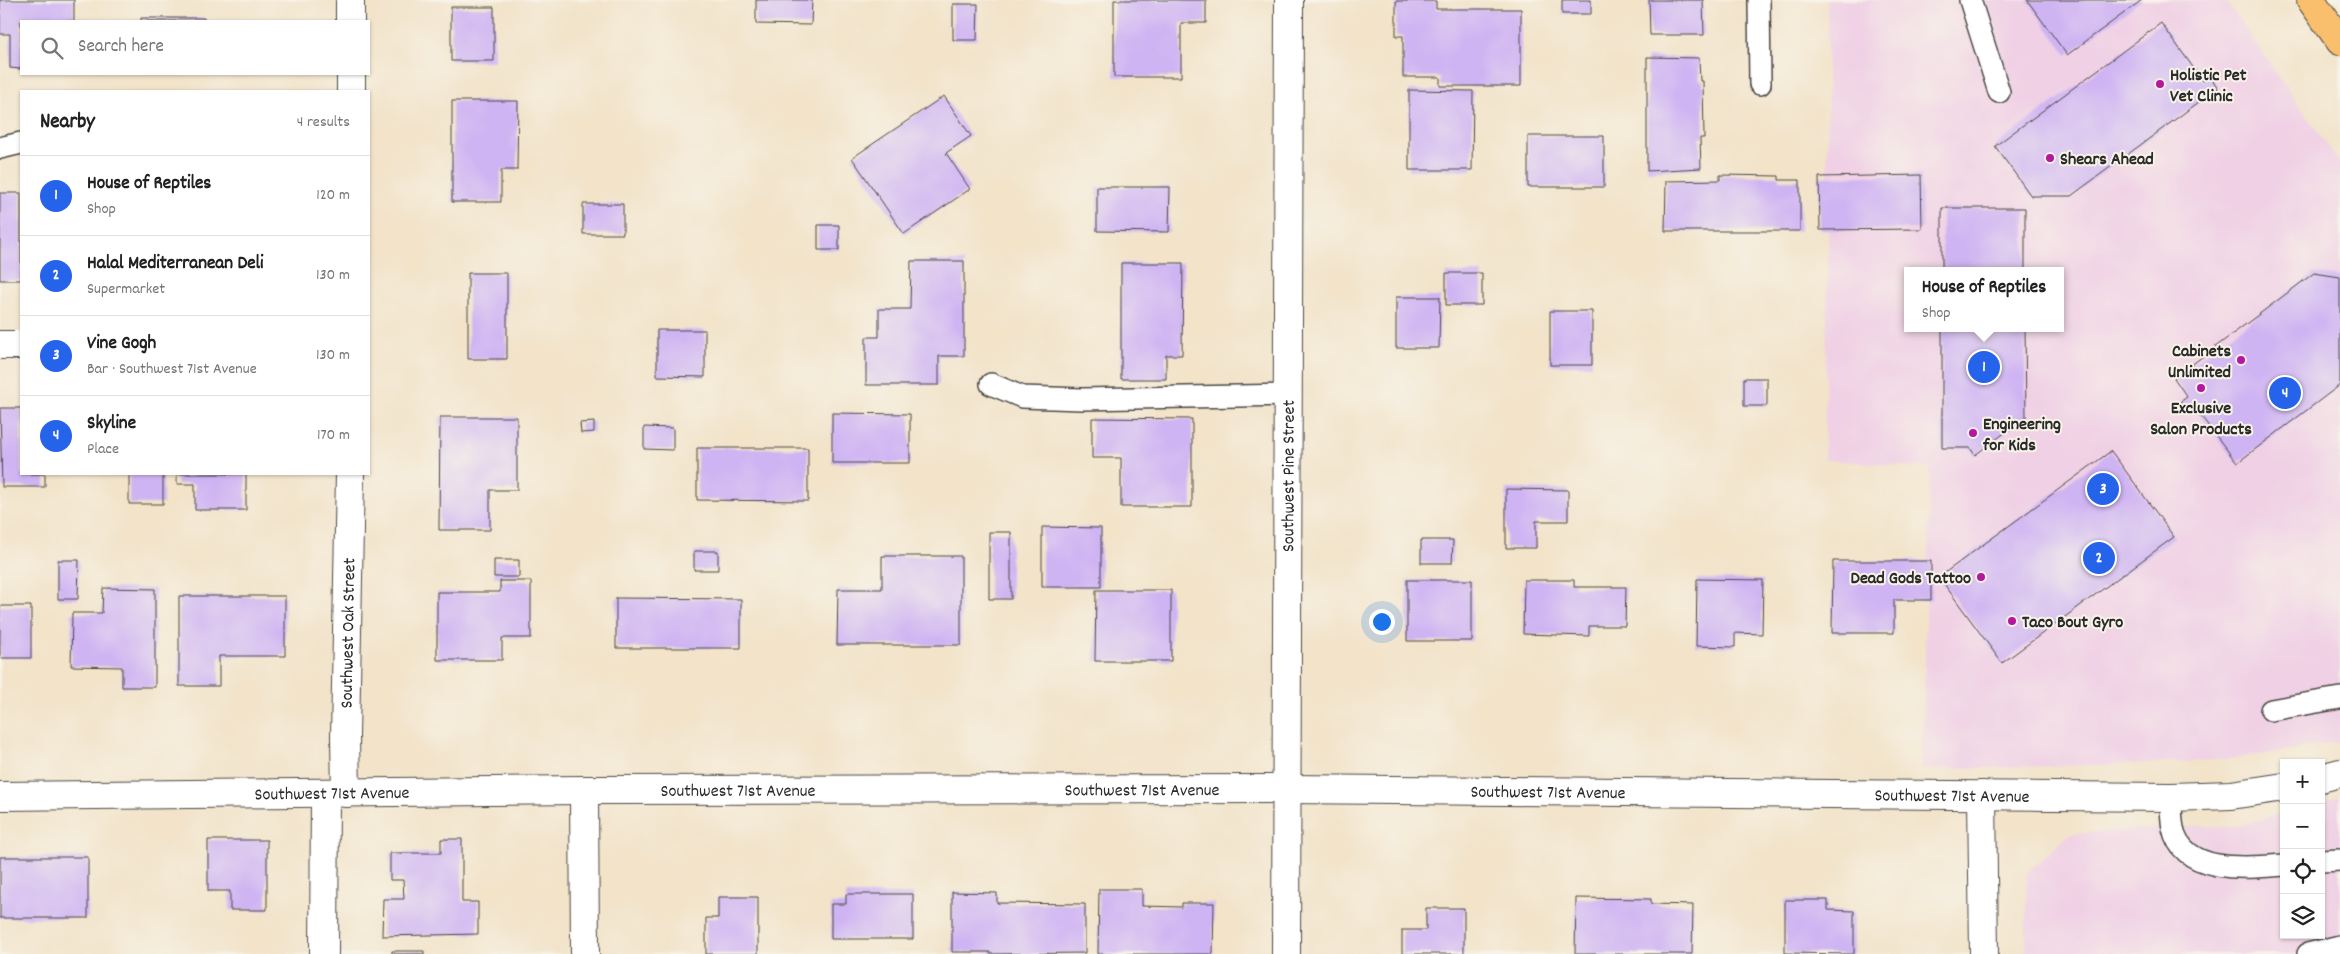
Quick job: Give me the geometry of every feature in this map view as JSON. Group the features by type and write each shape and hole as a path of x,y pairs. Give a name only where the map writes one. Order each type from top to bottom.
{"highway":[{"path":"2311,0 2340,41"}],"street":[{"path":"350,0 350,20"},
{"name":"Southwest Pine Street","path":"1286,954 1289,0"},
{"path":"351,75 351,90"},
{"path":"0,346 20,345"},
{"name":"Southwest Oak Street","path":"324,954 336,793 345,737 350,475"},
{"path":"2325,777 2340,773"},
{"name":"Southwest 71st Avenue","path":"0,796 584,790 1286,789 2170,797 2231,795 2280,788"},
{"path":"584,790 585,954"},
{"path":"1982,795 1984,954"}],"lane":[{"path":"1759,0 1760,84"},
{"path":"1970,0 1999,92"},
{"path":"0,148 20,143"},
{"path":"991,384 1022,397 1082,399 1288,395"},
{"path":"2271,710 2340,698"},
{"path":"2170,797 2173,828 2178,840 2189,853 2205,862 2230,867 2280,865"},
{"path":"2325,861 2340,860"},
{"path":"2308,954 2340,946"}],"shaded area":[{"path":"1827,0 2225,0 2340,163 2340,741 2243,758 2169,763 1922,769 1930,468 1824,460 1828,262"},
{"path":"2340,796 2340,954 2026,954 2026,874 2070,834 2203,826 2234,827 2280,814 2280,939 2325,939 2325,801"}],"building":[{"path":"0,0 74,0 74,20 20,20 20,69 10,68 10,34 0,34"},
{"path":"756,0 812,0 811,25 756,24"},
{"path":"1114,0 1206,0 1206,23 1181,23 1181,77 1114,77"},
{"path":"1562,0 1591,0 1591,14 1562,14"},
{"path":"1649,0 1703,0 1704,35 1650,35"},
{"path":"2027,0 2142,0 2067,55"},
{"path":"1396,1 1436,1 1436,9 1521,9 1521,86 1440,86 1440,77 1403,77 1403,36 1396,36"},
{"path":"953,4 978,4 977,40 953,40"},
{"path":"451,7 494,7 494,61 451,61"},
{"path":"141,18 204,18 204,20 141,20"},
{"path":"2161,23 2203,81 2210,76 2218,88 2071,196 2031,196 1995,146"},
{"path":"1647,57 1699,58 1700,81 1703,81 1704,138 1700,138 1701,168 1647,171"},
{"path":"1409,90 1473,91 1472,170 1409,170"},
{"path":"944,96 971,136 946,153 970,189 904,234 852,158"},
{"path":"452,101 518,101 517,170 501,170 501,202 452,202"},
{"path":"1528,136 1604,136 1604,187 1528,187"},
{"path":"1720,175 1779,176 1779,180 1800,180 1800,231 1665,231 1666,181 1720,180"},
{"path":"1921,175 1922,229 1820,230 1819,177"},
{"path":"1097,187 1170,187 1169,232 1097,231"},
{"path":"0,193 20,193 20,280 0,280"},
{"path":"583,204 623,204 623,234 583,234"},
{"path":"1942,208 2025,208 2025,267 1942,267"},
{"path":"818,225 839,225 839,250 818,250"},
{"path":"911,261 964,261 964,356 939,356 939,385 866,385 866,337 879,337 879,309 910,309"},
{"path":"1121,263 1183,263 1182,355 1166,355 1166,379 1121,379"},
{"path":"468,273 507,273 507,359 468,359"},
{"path":"1446,273 1482,273 1482,305 1446,305"},
{"path":"2314,273 2340,277 2340,385 2237,463 2194,407 2187,412 2180,402 2187,397 2174,378"},
{"path":"1396,297 1440,297 1439,348 1396,348"},
{"path":"1550,311 1592,311 1592,365 1550,365"},
{"path":"657,330 705,330 705,377 657,376"},
{"path":"1942,332 2025,332 2026,417 1975,455 1970,448 1942,448"},
{"path":"1744,378 1767,378 1767,406 1744,406"},
{"path":"0,408 20,408 20,475 45,475 45,487 2,487"},
{"path":"832,413 910,414 910,463 832,463"},
{"path":"440,417 517,417 517,490 490,490 490,530 439,530"},
{"path":"1092,418 1192,419 1192,507 1121,507 1121,458 1092,458"},
{"path":"594,422 594,432 581,433 580,423"},
{"path":"644,427 673,428 673,450 644,449"},
{"path":"697,448 808,448 808,501 697,500"},
{"path":"2111,451 2174,537 2002,663 1939,577"},
{"path":"129,475 163,475 163,504 129,504"},
{"path":"177,475 246,475 246,510 195,510 195,484 177,484"},
{"path":"1506,489 1568,490 1568,521 1536,521 1536,548 1506,548"},
{"path":"1042,527 1101,528 1101,587 1042,587"},
{"path":"989,532 1011,532 1011,599 989,599"},
{"path":"1421,540 1453,540 1452,563 1421,563"},
{"path":"694,551 718,551 718,570 694,570"},
{"path":"882,556 961,556 961,645 837,645 838,589 882,589"},
{"path":"58,560 79,560 78,599 58,599"},
{"path":"494,560 519,560 519,577 494,577"},
{"path":"1833,561 1931,561 1931,600 1894,600 1894,633 1832,633"},
{"path":"1697,579 1763,580 1762,634 1735,633 1735,647 1696,646"},
{"path":"1407,580 1472,580 1472,641 1407,641"},
{"path":"1524,580 1574,580 1574,587 1626,587 1625,626 1589,626 1589,636 1523,634"},
{"path":"500,581 531,581 531,638 502,638 502,660 437,660 437,592 500,592"},
{"path":"103,588 155,589 155,687 122,687 122,667 71,666 72,613 102,613"},
{"path":"1096,590 1171,590 1171,661 1095,661"},
{"path":"179,596 285,596 285,656 219,656 219,686 179,686"},
{"path":"616,598 741,599 741,648 616,648"},
{"path":"0,606 31,606 31,658 0,658"},
{"path":"441,839 462,839 462,902 478,902 478,934 382,936 383,899 404,899 403,880 390,880 390,853 441,853"},
{"path":"208,840 267,840 267,910 230,910 230,891 208,891"},
{"path":"0,857 88,857 88,918 0,918"},
{"path":"1099,889 1142,889 1142,906 1182,907 1182,903 1214,903 1213,954 1098,954"},
{"path":"952,892 997,893 997,903 1085,904 1085,953 990,954 990,952 952,952"},
{"path":"846,894 913,894 913,939 831,939 831,904 846,904"},
{"path":"718,897 758,897 758,954 706,954 706,918 718,918"},
{"path":"1576,898 1651,899 1651,904 1693,905 1692,954 1575,954"},
{"path":"1785,900 1828,900 1828,910 1854,911 1854,954 1785,953"},
{"path":"1426,908 1464,908 1464,954 1402,954 1402,930 1426,930"},
{"path":"392,951 424,951 424,954 392,954"}],"place":[{"name":"Holistic Pet Vet Clinic","path":"2160,84"},
{"name":"Shears Ahead","path":"2050,158"},
{"name":"Cabinets Unlimited","path":"2241,360"},
{"name":"House of Reptiles","path":"1984,367"},
{"name":"Exclusive Salon Products","path":"2201,388"},
{"name":"Skyline","path":"2285,393"},
{"name":"Engineering for Kids","path":"1973,433"},
{"name":"Vine Gogh","path":"2103,489"},
{"name":"Halal Mediterranean Deli","path":"2099,558"},
{"name":"Dead Gods Tattoo","path":"1981,577"},
{"name":"Taco Bout Gyro","path":"2012,621"}]}
